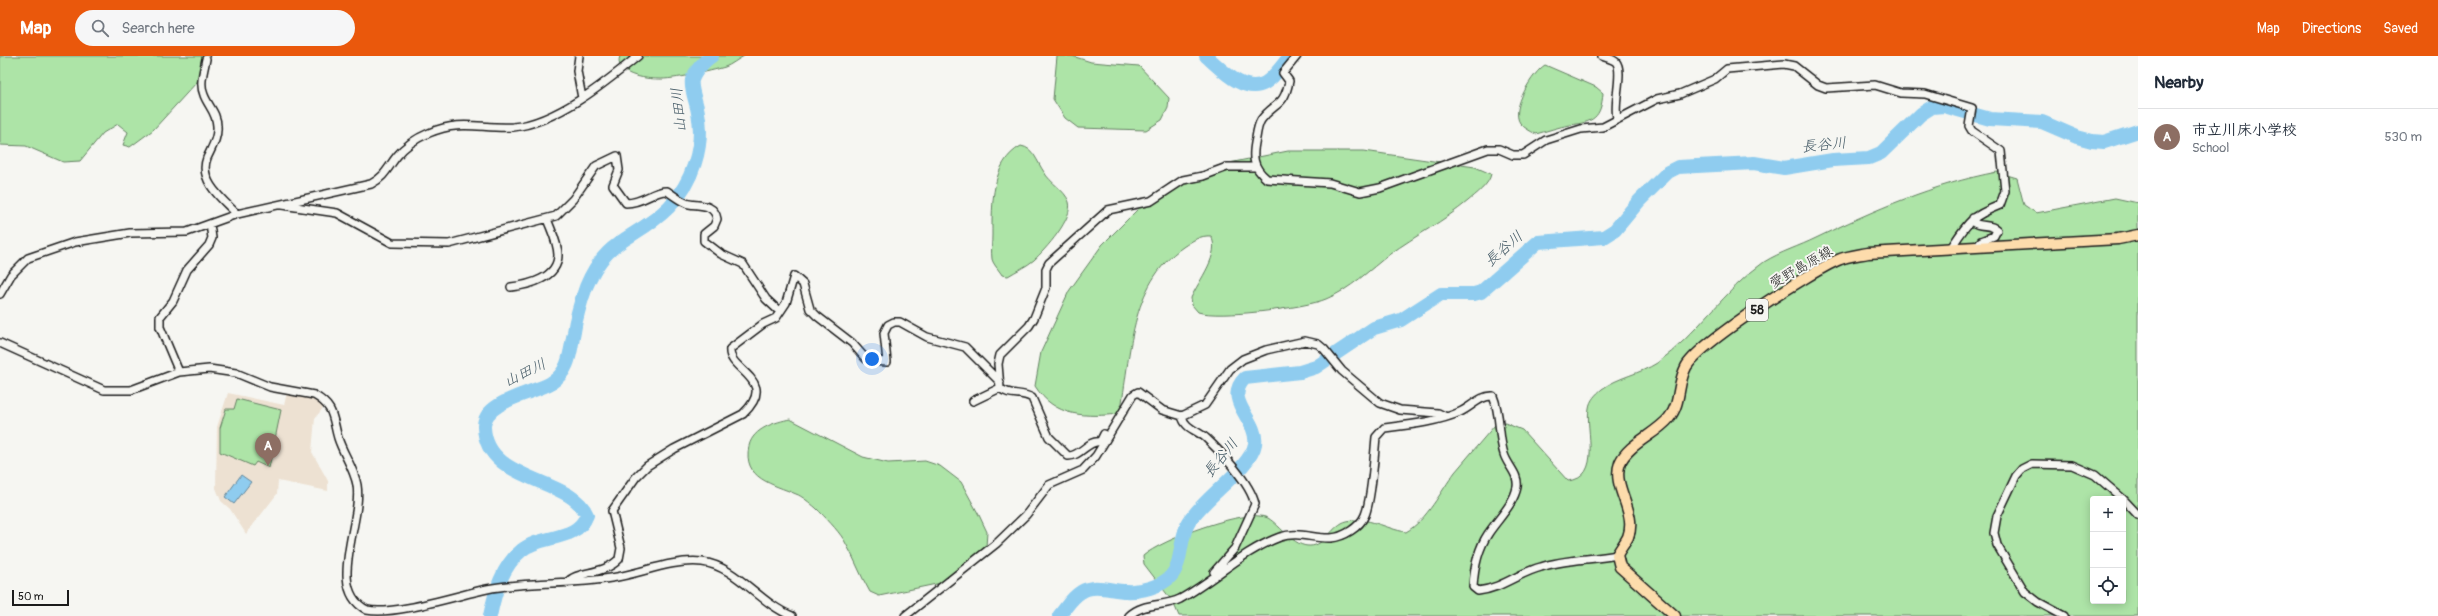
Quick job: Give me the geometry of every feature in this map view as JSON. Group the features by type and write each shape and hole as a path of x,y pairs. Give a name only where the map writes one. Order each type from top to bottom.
{"main road":[{"name":"愛野島原線","path":"1616,555 1628,536 1630,518 1618,474 1621,463 1627,454 1668,419 1676,408 1686,367 1703,348 1786,289 1839,259 1868,253 2118,239 2138,235"},
{"path":"1616,555 1620,567 1675,616"}],"street":[{"path":"579,56 577,71 582,98"},
{"path":"0,294 18,266 28,258 74,242 103,236 145,232 187,232 237,214 323,196 371,184 386,174 404,148 428,133 459,124 511,127 527,125 544,119 582,98 638,56"},
{"path":"1297,56 1283,73 1289,81 1286,95 1262,119 1258,126 1253,151 1256,167 1267,179 1330,183 1360,192 1380,188 1488,149 1499,149 1513,155 1522,155 1546,140 1581,129 1603,128 1617,118 1657,99 1680,94 1715,79 1727,69 1784,64 1794,66 1818,85 1826,88 1875,85 1901,93 1924,94 1956,104 1970,106 1972,113 1969,126 1972,131 2001,151 2004,191 2000,205 1973,218 1952,248"},
{"path":"1602,56 1614,60 1619,67 1620,76 1615,106 1617,118"},
{"path":"206,58 202,89 214,111 218,126 215,142 207,159 206,175 212,188 237,214"},
{"path":"281,204 288,207 337,213 392,243 449,244 547,219 564,210 596,166 617,156 619,170 613,185 626,203 644,201 663,191 690,204 702,204 715,213 718,219 714,226 704,234 704,241 721,254 743,264 766,299 780,312"},
{"path":"1000,385 998,364 1000,355 1029,326 1034,318 1046,288 1046,269 1049,263 1108,210 1151,201 1183,180 1204,176 1227,167 1256,167"},
{"path":"1973,218 1973,222 1977,225 1989,226 1997,230 1994,236 1981,241 1976,247"},
{"path":"511,287 530,284 540,280 556,264 558,255 557,245 547,219"},
{"path":"179,372 160,327 160,317 175,297 187,270 209,246 212,238 210,224"},
{"path":"567,584 570,579 577,576 605,570 619,559 621,548 612,511 642,470 674,449 743,414 750,407 756,394 754,385 744,370 731,357 730,349 763,324 776,318 786,303 794,276 803,284 810,309 871,361 887,362 884,333 888,325 894,322 900,322 927,337 966,347 1008,394 1026,394 1032,398 1036,403 1046,433 1068,456 1077,454 1095,441 1100,442"},
{"path":"905,616 997,543 1026,515 1050,485 1083,470 1096,456 1133,395 1140,392 1162,410 1182,416 1206,405 1236,364 1266,350 1304,341 1318,344 1332,360 1380,402 1400,410 1438,413 1446,417"},
{"path":"0,343 104,390 131,390 179,372 209,369 236,373 270,387 314,395 331,410 335,420 338,436 357,485 358,506 347,579 349,592 360,606 368,611 378,613 396,613 426,608 488,589 567,584 612,578 682,563 702,562 731,573 781,614 792,616"},
{"path":"973,402 1000,385"},
{"path":"1129,616 1147,606 1176,601 1235,560 1281,537 1296,534 1332,538 1344,535 1356,527 1365,515 1376,437 1379,432 1384,428 1446,417 1460,412 1487,396 1493,396 1497,406 1502,450 1506,462 1516,476 1517,487 1507,507 1487,535 1474,569 1473,587 1478,591 1494,589 1519,575 1540,567 1561,562 1595,560 1616,555"},
{"path":"1083,470 1084,466 1124,404 1129,401"},
{"path":"1182,416 1186,425 1207,439 1233,468 1254,501 1255,507 1235,548 1216,569 1211,578"},
{"path":"2064,616 2038,602 2026,592 1997,545 1994,533 1997,516 2016,476 2022,469 2032,464 2072,466 2095,475 2120,496"},
{"path":"2126,502 2138,516"}],"shaded area":[{"path":"228,393 284,405 287,393 314,399 324,407 315,418 312,452 328,481 328,491 278,481 277,494 246,534 230,509 221,501 216,488 217,427"}],"green space":[{"path":"0,56 203,56 197,82 153,130 130,147 123,145 128,132 118,124 103,133 80,161 63,162 26,146 0,145"},
{"path":"620,56 744,56 719,69 682,77 658,79 639,77 626,72 621,68 619,62"},
{"path":"1057,56 1072,56 1091,62 1139,66 1169,98 1168,108 1162,120 1146,130 1078,128 1065,118 1053,99"},
{"path":"1545,65 1596,87 1603,93 1600,108 1595,117 1585,122 1536,134 1520,123 1518,109 1520,100 1529,83"},
{"path":"1021,146 1032,152 1047,176 1064,194 1069,202 1069,209 1063,225 1045,249 1031,262 1008,276 1002,275 992,259 993,198 995,185 1004,162 1011,153"},
{"path":"1288,151 1364,151 1475,167 1491,174 1485,186 1468,201 1390,254 1352,285 1326,299 1300,306 1262,312 1209,314 1198,312 1192,305 1191,298 1208,267 1213,251 1213,243 1211,236 1203,236 1196,239 1183,247 1165,263 1152,281 1142,301 1135,323 1120,414 1083,415 1072,413 1062,410 1043,397 1035,386 1041,352 1069,291 1102,245 1139,208 1170,183 1224,164"},
{"path":"1997,172 2017,178 2024,205 2036,213 2115,198 2138,203 2138,616 1179,616 1173,602 1144,564 1143,556 1167,542 1204,527 1242,517 1257,516 1268,518 1293,540 1310,546 1320,543 1337,526 1347,521 1370,521 1406,532 1414,527 1427,513 1455,472 1495,425 1505,423 1522,430 1568,481 1579,478 1585,471 1589,462 1589,408 1592,400 1602,389 1615,381 1657,363 1685,339 1736,286 1764,262 1882,208 1950,183"},
{"path":"237,399 281,410 269,468 256,462 253,466 220,452 220,428 226,409 234,409"},
{"path":"790,419 863,457 888,463 925,461 940,466 961,482 987,532 986,547 970,568 946,582 879,596 870,592 844,540 827,519 801,496 761,479 750,466 748,457 749,446 755,435 760,430 772,424"}],"water":[{"path":"241,475 251,482 234,504 225,497"}],"waterway":[{"name":"山田川","path":"490,616 500,580 515,556 530,545 558,537 575,530 582,524 587,515 578,502 564,493 513,469 499,459 488,445 484,427 486,418 500,404 543,387 551,383 562,373 566,367 570,354 581,303 586,287 594,270 613,248 645,227 669,207 684,187 695,163 700,138 700,126 692,88 692,80 700,66 712,56"},
{"name":"山田川","path":"1206,56 1225,73 1249,86 1257,86 1272,78 1290,56"},
{"name":"長谷川","path":"1059,616 1074,597 1086,589 1103,588 1120,591 1137,591 1162,583 1175,571 1184,535 1189,522 1204,503 1236,473 1252,453 1255,444 1255,435 1239,403 1237,395 1239,386 1245,378 1300,372 1316,367 1374,328 1401,320 1441,294 1474,294 1481,292 1538,242 1604,237 1615,230 1639,201 1668,172 1678,167 1754,163 1784,168 1833,160 1869,158 1881,153 1921,114 1932,107 1944,106 1990,119 2042,122 2077,137 2092,141 2104,142 2138,131"}],"place":[{"name":"市立川床小学校","path":"268,466"}]}
